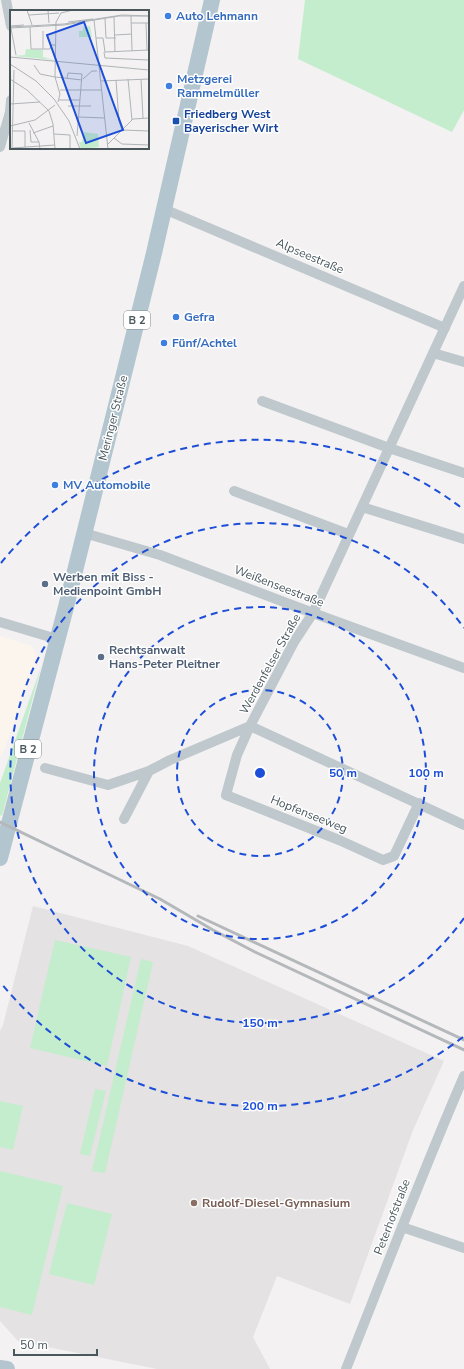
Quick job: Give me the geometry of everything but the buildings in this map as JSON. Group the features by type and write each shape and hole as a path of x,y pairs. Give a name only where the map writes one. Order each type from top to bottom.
{"main road":[{"name":"Meringer Straße","path":"0,858 58,639 164,209 212,0"},
{"path":"0,1368 7,1369"}],"street":[{"path":"5,1 10,22"},
{"path":"0,148 10,112"},
{"name":"Alpseestraße","path":"164,209 445,328"},
{"name":"Werdenfelser Straße","path":"45,768 108,785 149,771 170,760 250,726 294,642 312,613 464,286"},
{"path":"433,353 464,362"},
{"path":"262,401 388,448 464,473"},
{"path":"234,491 348,534"},
{"path":"362,507 464,539"},
{"name":"Weißenseestraße","path":"84,533 160,555 312,613 464,668"},
{"path":"0,622 58,639"},
{"path":"250,726 464,825"},
{"name":"Hopfenseeweg","path":"250,726 237,755 226,795 339,840 383,860 394,856 419,803"},
{"path":"124,819 149,771"},
{"name":"Peterhofstraße","path":"346,1369 378,1291 435,1142 464,1076"},
{"path":"402,1227 464,1248"}],"shaded area":[{"path":"0,636 32,646 38,657 2,756 0,755"},
{"name":"Rudolf-Diesel-Gymnasium","path":"33,906 188,946 444,1061 413,1130 350,1304 277,1276 253,1337 270,1369 157,1369 18,1341 0,1321 0,1031 3,1025"}],"green space":[{"path":"305,0 464,0 464,110 452,132 298,59"},
{"path":"41,667 2,816 0,815 0,783"},
{"path":"55,940 131,957 107,1066 30,1048"},
{"path":"141,959 153,962 105,1173 92,1171"},
{"path":"95,1089 106,1091 90,1156 80,1154"},
{"path":"0,1101 23,1106 13,1150 0,1147"},
{"path":"0,1171 63,1186 32,1315 0,1307"},
{"path":"67,1203 112,1214 94,1285 49,1274"}],"railway":[{"path":"0,822 160,899 213,930 255,952 464,1050"},
{"path":"198,916 464,1040"}],"place":[{"name":"Auto Lehmann","path":"168,16"},
{"name":"Metzgerei Rammelmüller","path":"169,86"},
{"name":"Friedberg West Bayerischer Wirt","path":"176,121"},
{"name":"Gefra","path":"176,317"},
{"name":"Fünf/Achtel","path":"164,343"},
{"name":"MV Automobile","path":"55,485"},
{"name":"Werben mit Biss - Medienpoint GmbH","path":"45,584"},
{"name":"Rechtsanwalt Hans-Peter Pleitner","path":"101,657"},
{"name":"Rudolf-Diesel-Gymnasium","path":"194,1203"}]}
